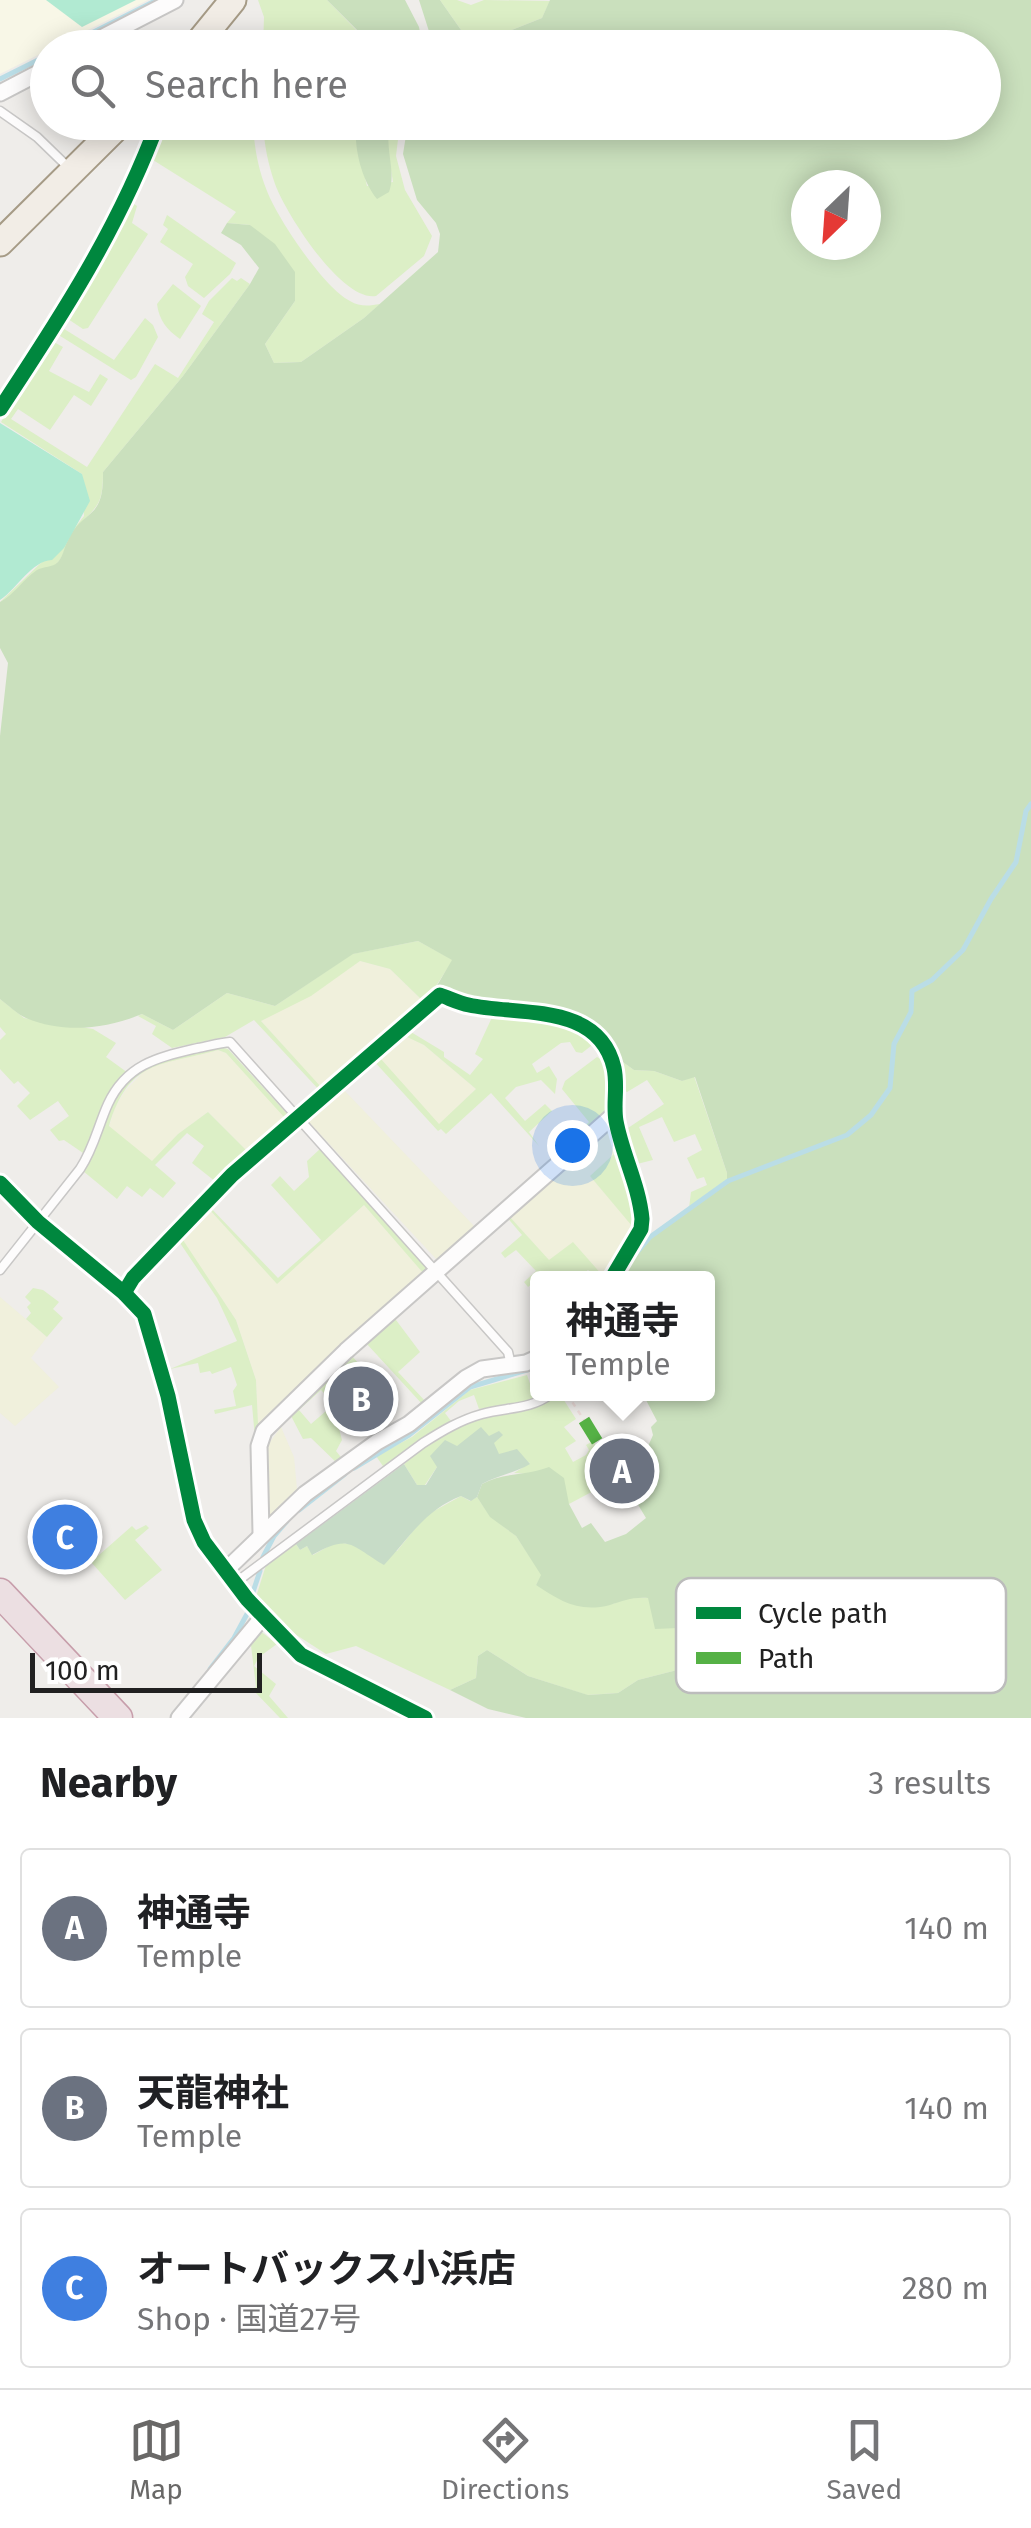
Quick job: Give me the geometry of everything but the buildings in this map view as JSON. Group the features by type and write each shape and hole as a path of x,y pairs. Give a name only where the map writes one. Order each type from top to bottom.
{"highway":[{"path":"0,1593 118,1718"}],"main road":[{"path":"209,30 233,0"},
{"path":"0,243 104,140"}],"street":[{"path":"117,30 175,0"},
{"path":"0,94 30,78"},
{"path":"0,409 76,293 122,206 150,140"},
{"path":"124,1293 173,1234 232,1175 440,994 464,1005 545,1013 586,1027 603,1043 614,1066 615,1114 642,1218 640,1229 616,1271"},
{"path":"262,1533 259,1446 264,1431 346,1351 615,1114"},
{"path":"0,1184 144,1314 160,1362 194,1520 204,1542 262,1618 300,1655 425,1718"},
{"path":"230,1577 262,1533 305,1494 409,1424 466,1378 482,1369 530,1360"},
{"path":"179,1718 262,1618"}],"lane":[{"path":"0,111 30,132"},
{"path":"40,140 72,172"},
{"path":"0,1270 90,1154 108,1104 142,1063 164,1054 230,1042 508,1352 511,1365"},
{"path":"230,1577 267,1560 450,1426 486,1412 540,1401"}],"path":[{"path":"572,1401 584,1420"}],"shaded area":[{"path":"0,0 148,0 88,30 30,30 30,59 0,74"},
{"path":"360,961 390,969 421,999 321,1088 261,1021"},
{"path":"406,1036 424,1045 476,1089 439,1125 380,1059"},
{"path":"218,1050 226,1053 285,1117 246,1150 208,1112 178,1134 152,1162 109,1127 125,1091 146,1069"},
{"path":"343,1089 475,1227 438,1261 307,1120"},
{"path":"607,1128 614,1154 590,1176 632,1225 606,1271 598,1271 573,1243 549,1261 509,1216"},
{"path":"364,1205 424,1273 262,1424 258,1423 256,1380 236,1320 180,1237 209,1209 277,1283"},
{"path":"0,1297 47,1337 31,1358 59,1387 15,1426 0,1413"},
{"path":"281,1427 294,1457 297,1489 269,1516 267,1446"},
{"path":"481,1427 489,1436 499,1431 503,1435 494,1443 499,1454 517,1449 530,1464 482,1484 471,1501 461,1496 437,1509 384,1565 349,1544 334,1545 312,1555 307,1546 300,1550 296,1544 404,1464 417,1485 426,1485 437,1467 430,1456 445,1440 457,1446"}],"green space":[{"path":"46,0 136,0 82,27"},
{"path":"258,0 327,0 356,30 264,30"},
{"path":"327,0 405,0 420,30 357,30"},
{"path":"419,0 440,0 461,30 429,30"},
{"path":"440,0 471,5 484,0 550,1 542,18 512,30 461,30"},
{"path":"550,0 1031,0 1031,1718 526,1718 488,1709 450,1690 476,1678 478,1656 487,1650 528,1676 588,1695 618,1693 638,1680 676,1670 676,1693 1006,1693 1006,1578 676,1578 676,1628 655,1629 648,1598 589,1608 570,1604 536,1585 541,1575 516,1536 490,1517 477,1497 482,1484 490,1480 549,1467 564,1478 569,1504 582,1528 591,1523 605,1542 626,1534 646,1518 634,1498 651,1486 651,1476 642,1460 653,1435 651,1427 657,1421 647,1401 715,1401 715,1271 625,1271 654,1235 727,1181 695,1077 682,1081 654,1071 634,1070 610,1053 593,1029 463,1001 435,989 452,960 418,941 353,954 275,1006 227,993 173,1030 142,1014 99,1026 55,1026 26,1018 0,999 0,736 8,663 0,648 0,602 37,570 62,557 74,530 97,507 103,472 183,376 250,284 259,268 241,245 221,233 227,223 250,225 275,244 295,272 295,301 265,344 274,363 301,362 364,318 438,252 440,234 436,223 417,200 403,154 405,140 1001,140 1001,30 512,30 542,18"},
{"path":"160,140 255,140 267,191 302,251 327,282 350,301 365,306 380,304 301,362 274,363 265,344 295,301 250,225 227,223 236,212 153,160"},
{"path":"264,140 357,140 367,186 393,182 386,140 398,140 396,156 405,190 432,236 424,256 376,296 362,294 347,285 303,234 281,198"},
{"path":"388,140 391,184 389,192 377,199 367,182 356,143"},
{"path":"131,202 137,206 132,223 148,234 88,328 83,329 68,319"},
{"path":"167,215 236,263 204,298 188,286 185,277 193,264 160,242 168,229 163,225"},
{"path":"232,278 250,284 183,376 103,472 99,501 71,535 59,561 39,579 0,602 66,539 84,516 82,474 1,422 52,341 63,347 49,371 89,392 100,374 108,379 91,406 74,395 50,430 18,409 11,419 87,467 155,364 178,378 214,322 202,314 209,301"},
{"path":"173,284 201,306 180,339 164,324 157,304"},
{"path":"145,318 158,337 131,380 57,334 61,327 114,360"},
{"path":"0,423 82,474 90,501 64,548 52,560 31,570 0,600"},
{"path":"418,941 453,960 428,998 321,1092 254,1020 225,1037 172,1048 152,1034 156,1026 138,1016 142,1014 173,1030 227,993 275,1006 352,954","holes":["360,961 390,969 421,999 321,1087 261,1021 311,996"]},
{"path":"0,999 24,1018 93,1029 116,1043 106,1057 128,1073 86,1155 64,1140 59,1141 50,1130 69,1116 58,1101 30,1120 17,1106 30,1093 0,1069 0,1040 6,1034 0,1027"},
{"path":"494,1013 567,1023 596,1042 582,1053 576,1052 570,1042 561,1043 532,1064 537,1073 549,1066 557,1079 555,1094 541,1080 516,1087 505,1098 525,1121 545,1104 552,1111 529,1132 539,1146 491,1093 446,1134 438,1131 372,1059 406,1029 444,1052 444,1057 470,1075 483,1059 475,1054","holes":["405,1036 424,1045 476,1089 439,1124 381,1059"]},
{"path":"220,1047 228,1049 290,1117 216,1182 192,1163 204,1146 187,1133 155,1165 176,1183 163,1198 150,1188 142,1197 127,1186 117,1199 83,1171 112,1105 131,1078 157,1062","holes":["218,1050 226,1053 284,1117 246,1150 208,1112 178,1134 152,1161 109,1126 126,1088 137,1077 164,1063"]},
{"path":"610,1053 634,1070 654,1071 682,1081 694,1076 727,1181 689,1208 691,1192 707,1185 704,1177 697,1179 687,1158 702,1150 695,1134 674,1142 662,1117 639,1127 653,1160 633,1165 624,1122 628,1128 664,1104 647,1080 627,1092 622,1089"},
{"path":"597,1057 604,1061 610,1111 569,1145 589,1122 562,1089 565,1081"},
{"path":"611,1123 636,1204 636,1225 612,1271 606,1271 632,1226 590,1176 614,1154 607,1128 509,1216 549,1260 573,1242 599,1271 536,1271 516,1250 505,1258 501,1253 522,1235 505,1215"},
{"path":"320,1149 430,1270 255,1438 252,1405 215,1414 214,1410 236,1406 233,1391 237,1385 231,1367 212,1374 200,1373 198,1363 170,1369 237,1341 217,1298 176,1237 208,1205 278,1278 321,1240 271,1185 280,1176 294,1191 309,1177 307,1161","holes":["364,1205 424,1274 258,1423 256,1380 236,1320 181,1237 209,1209 277,1284"]},
{"path":"33,1288 59,1302 53,1309 63,1318 47,1337 26,1319 31,1303 25,1297"},
{"path":"393,1316 420,1352 398,1372 426,1402 423,1405 366,1343 352,1356 372,1379 369,1382 361,1375 330,1399 321,1390 299,1410 311,1424 333,1405 342,1440 336,1451 344,1461 339,1465 311,1438 303,1439 289,1412"},
{"path":"527,1375 530,1400 479,1409 474,1395 459,1401 445,1413 451,1421 385,1469 376,1456 412,1437 470,1390"},
{"path":"548,1401 564,1401 576,1419 564,1427 576,1441 565,1448 573,1462 586,1455 586,1445 593,1441 605,1459 601,1461 604,1466 591,1475 599,1488 569,1504 530,1474 514,1473 530,1463 499,1455 481,1428 437,1467 425,1485 417,1485 404,1464 463,1424"},
{"path":"461,1496 470,1501 477,1497 490,1516 516,1536 542,1575 536,1585 613,1604 627,1597 648,1598 676,1626 676,1670 638,1680 618,1693 587,1695 528,1676 487,1650 478,1656 476,1678 450,1690 356,1646 326,1654 284,1627 256,1597 266,1565 296,1544 300,1550 307,1546 313,1555 336,1542 397,1551 425,1516"},
{"path":"146,1525 149,1528 135,1540 162,1570 125,1600 91,1562 132,1526 136,1530"},
{"path":"259,1630 277,1644 259,1657 254,1666 276,1684 269,1696 288,1718 280,1718 252,1689 256,1687 250,1637"}],"waterway":[{"path":"98,30 157,0"},
{"path":"0,79 30,64"},
{"path":"633,1257 650,1237 728,1181 847,1135 871,1115 890,1088 894,1044 911,1012 912,991 932,980 963,950 1016,862 1026,811 1031,804"},
{"path":"354,1468 409,1435 470,1387 530,1369"},
{"path":"299,1510 345,1474"},
{"path":"263,1557 287,1521"},
{"path":"253,1592 260,1571"},
{"path":"210,1669 247,1614"}],"marked path":[{"path":"584,1420 608,1459"}],"cycle path":[{"path":"0,409 107,234 151,140"},
{"path":"124,1293 133,1278 232,1175 440,995 469,1005 533,1012 575,1022 606,1047 615,1075 616,1121 642,1219 641,1229 616,1271"},
{"path":"0,1183 38,1222 144,1314 168,1396 194,1520 204,1542 247,1599 301,1655 425,1718"}],"place":[{"name":"天龍神社","path":"361,1399"},
{"name":"神通寺","path":"622,1471"},
{"name":"オートバックス小浜店","path":"65,1537"}]}
